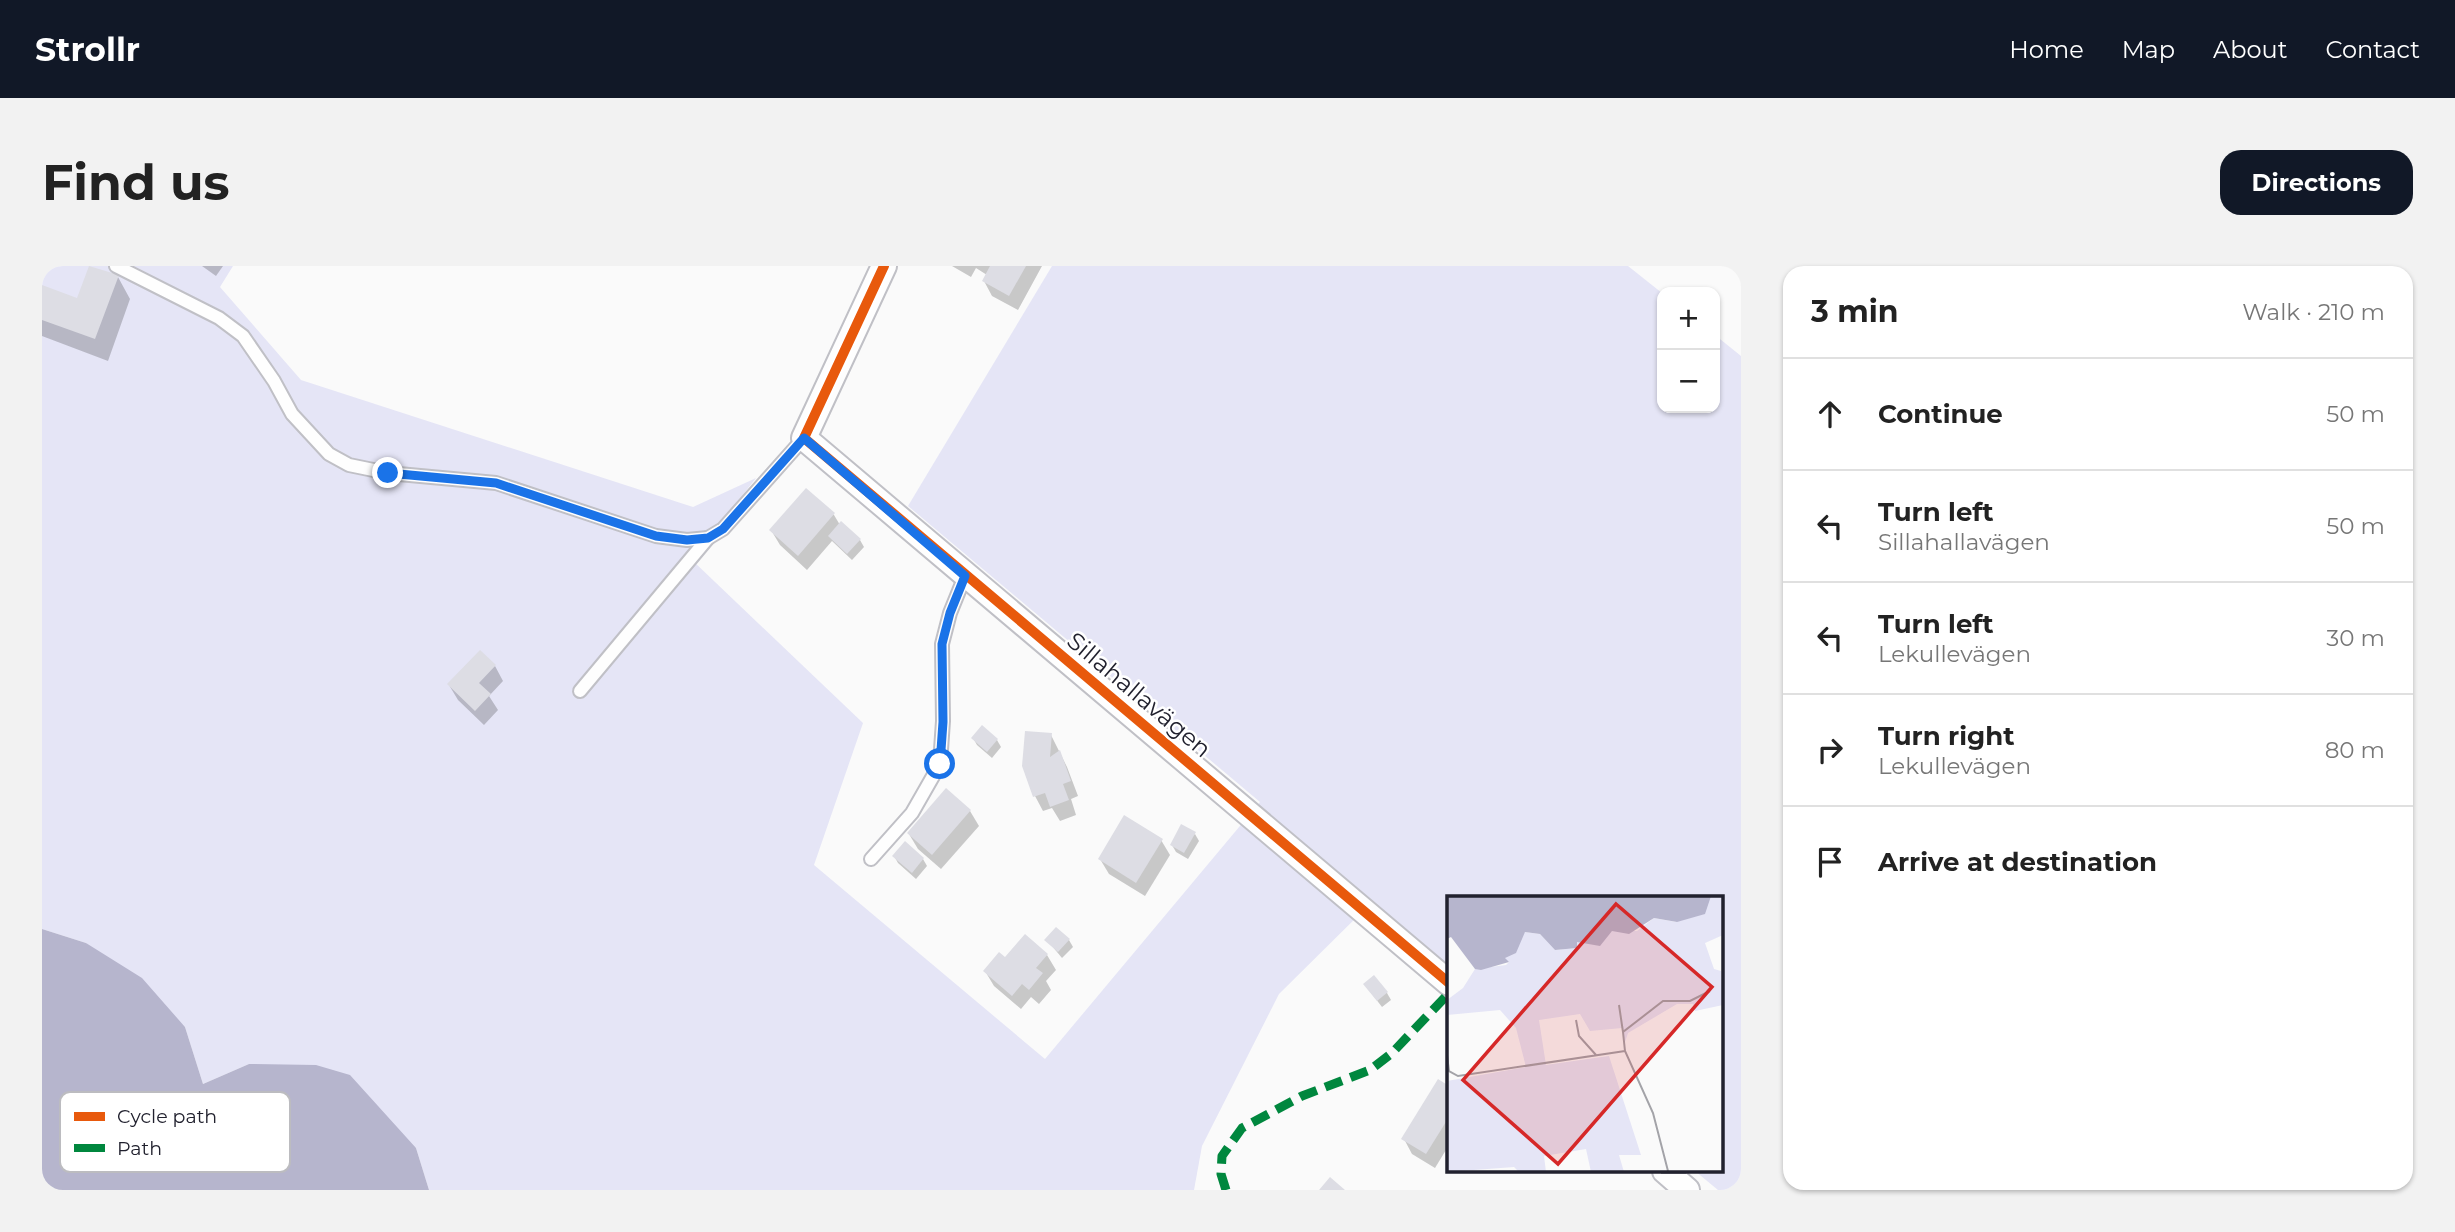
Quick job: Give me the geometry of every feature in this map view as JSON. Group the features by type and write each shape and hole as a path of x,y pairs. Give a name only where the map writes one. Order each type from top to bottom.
{"street":[{"path":"804,438 884,266"},
{"name":"Sillahallavägen","path":"804,438 1447,981"},
{"path":"1666,1172 1687,1190"}],"lane":[{"path":"116,266 219,318 243,336 274,381 292,414 329,454 349,465 388,473 496,483 656,536 687,540 708,538"},
{"path":"580,691 708,538 723,529 804,438"},
{"path":"870,859 912,813 940,764 943,722 942,644 950,613 965,576"}],"shaded area":[{"path":"42,266 233,266 220,287 301,380 693,507 756,478 692,560 863,723 814,865 1045,1059 1260,802 908,506 1052,266 1628,266 1657,289 1657,413 1720,413 1720,339 1741,356 1741,1190 1718,1190 1696,1172 1724,1172 1724,896 1447,896 1447,965 1371,903 1279,994 1202,1146 1194,1190 429,1190 416,1148 249,1064 203,1084 185,1027 86,943 42,929"},
{"path":"42,929 86,943 142,978 185,1027 203,1084 249,1064 316,1065 350,1075 416,1148 429,1190 42,1190"}],"building":[{"path":"89,266 119,275 95,339 42,320 42,285 77,298"},
{"path":"990,266 1026,266 1009,296 982,281"},
{"path":"806,488 835,513 798,556 769,530"},
{"path":"841,521 861,539 847,554 828,536"},
{"path":"480,650 496,665 479,683 491,694 475,711 447,684"},
{"path":"982,725 998,739 987,752 971,738"},
{"path":"1025,731 1052,733 1050,757 1060,750 1071,781 1063,784 1069,800 1050,807 1045,793 1033,797 1022,766"},
{"path":"946,788 971,810 932,855 907,833"},
{"path":"1124,815 1163,839 1136,883 1098,859"},
{"path":"1181,824 1196,832 1184,853 1170,845"},
{"path":"905,841 924,858 912,873 892,856"},
{"path":"1056,927 1070,939 1058,952 1044,940"},
{"path":"1025,934 1048,954 1036,968 1043,973 1029,990 1022,984 1012,996 983,971 999,952 1005,957"},
{"path":"1374,975 1388,992 1377,1001 1363,984"},
{"path":"1438,1079 1447,1085 1447,1120 1426,1154 1401,1139"},
{"path":"1330,1177 1345,1190 1319,1190"}],"marked path":[{"path":"1226,1190 1221,1174 1222,1156 1242,1128 1302,1096 1370,1070 1392,1053 1447,995"}],"cycle path":[{"path":"884,266 804,438 1447,981"}],"route":[{"path":"388,473 496,483 656,536 687,540 708,538 723,529 804,438 965,576 950,613 942,644 943,722 940,764"}]}
